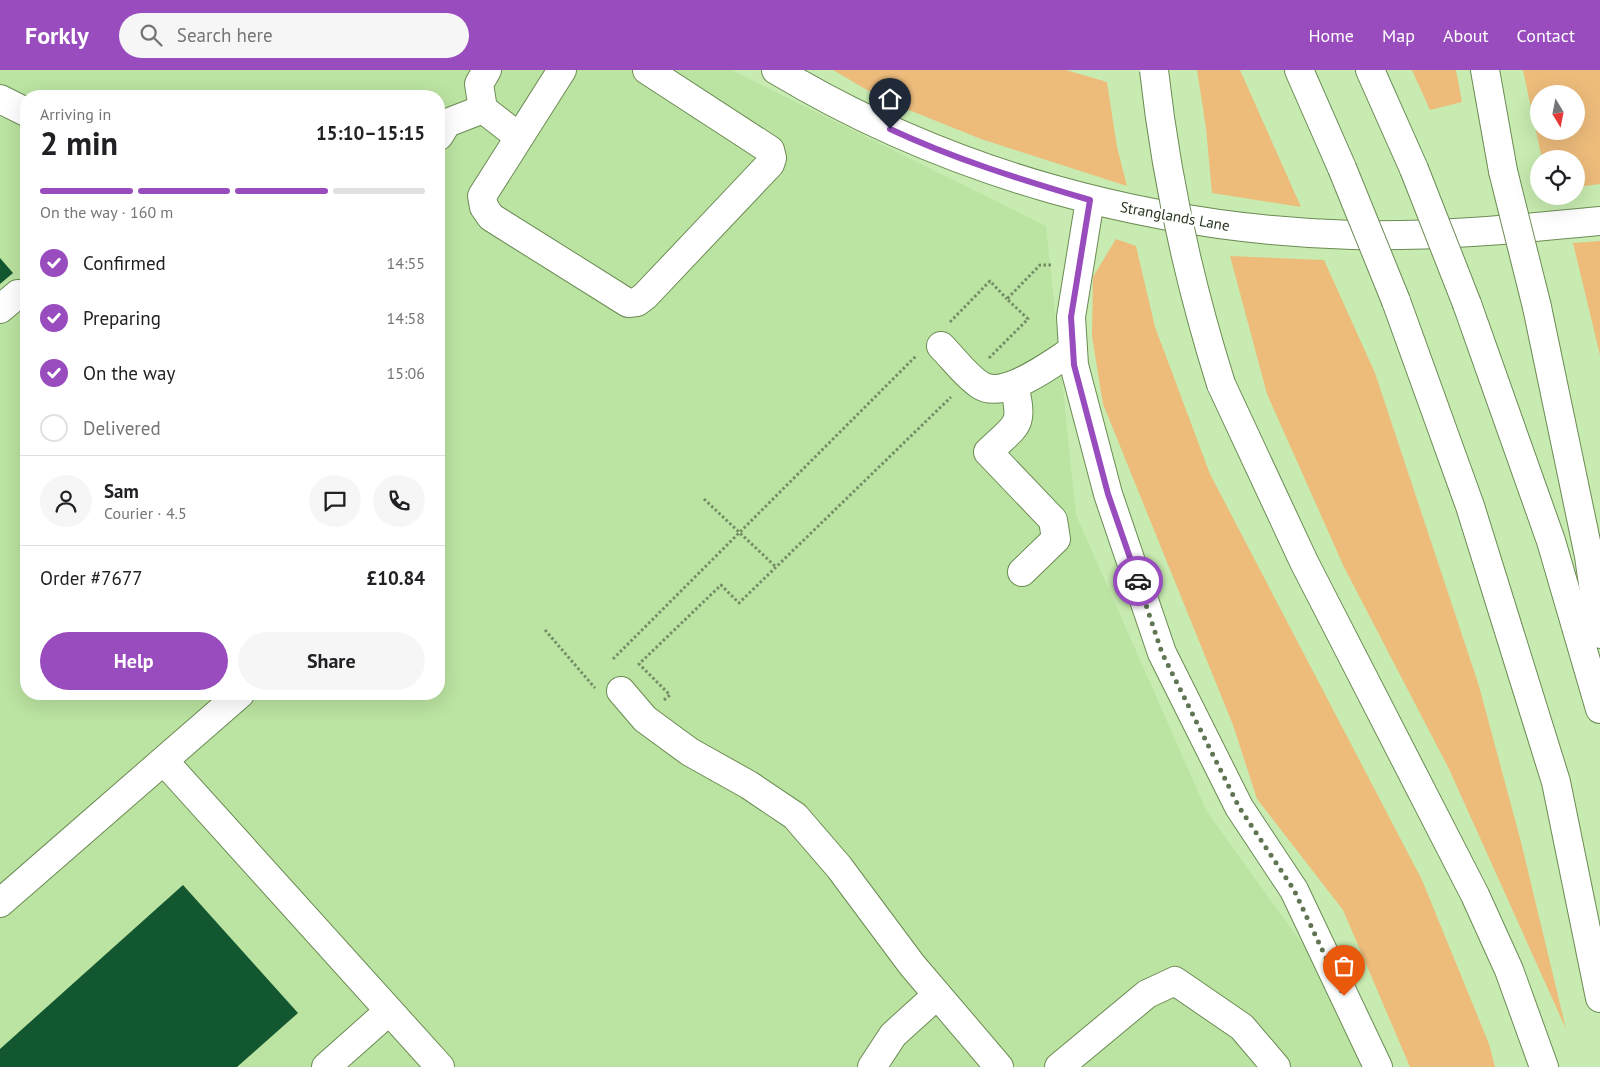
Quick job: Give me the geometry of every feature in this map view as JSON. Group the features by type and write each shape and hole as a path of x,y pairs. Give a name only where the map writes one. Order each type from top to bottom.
{"main road":[{"path":"487,70 478,84 483,109 519,137"},
{"path":"562,70 482,196 484,207 491,217 628,302 636,302 645,296 770,164 772,158 770,150 647,70"},
{"name":"Stranglands Lane","path":"776,70 846,108 905,136 1027,182 1090,200 1155,214 1221,225 1287,232 1344,235 1420,234 1600,221"},
{"path":"1154,70 1160,126 1185,263 1221,384 1304,562 1475,896 1509,970 1544,1067"},
{"path":"1299,70 1342,168 1396,302 1470,506 1556,782 1600,998"},
{"path":"1370,70 1414,169 1467,304 1551,541 1600,709"},
{"path":"1485,70 1503,171 1537,306 1589,556 1600,634"},
{"path":"0,99 20,109"},
{"path":"445,127 448,123 483,109"},
{"path":"1090,200 1071,317 1073,350 1074,365 1108,494 1162,653 1239,807 1294,890 1378,1067"},
{"path":"936,341 980,385 991,389 1014,385 1073,350"},
{"path":"1014,385 1020,411 1017,423 988,452 1053,520 1056,539 1022,572"},
{"path":"611,693 690,752 749,785 795,816 839,867 912,965 999,1067"},
{"path":"0,903 233,700"},
{"path":"164,761 440,1067"},
{"path":"1060,1067 1147,994 1175,981 1242,1026 1276,1067"},
{"path":"872,1067 893,1036 937,995"},
{"path":"326,1067 389,1011"}],"path":[{"path":"1007,299 1040,265 1078,266"},
{"path":"612,659 936,341 990,281 1028,318 971,377 739,603 721,585 639,664 670,695 646,719"},
{"path":"704,499 776,567"},
{"path":"545,630 611,693"}],"shaded area":[{"path":"0,70 731,70 1046,226 1076,515 1207,812 1316,963 1364,1067 0,1067"},
{"path":"833,70 1066,70 1107,82 1117,147 1127,186 981,139 884,100"},
{"path":"1197,70 1240,70 1301,207 1212,193 1206,128"},
{"path":"1412,70 1456,70 1462,102 1430,110"},
{"path":"1523,70 1600,70 1600,184 1585,186 1585,150 1540,150 1538,140 1585,140 1585,85 1530,85 1530,103"},
{"path":"1116,239 1136,246 1155,327 1210,474 1422,880 1489,1044 1495,1067 1410,1067 1343,910 1257,799 1233,725 1103,404 1092,336 1093,277"},
{"path":"1600,241 1600,355 1573,243"},
{"path":"1230,256 1324,260 1375,373 1479,686 1521,842 1566,1029 1449,769 1344,567 1267,394"}],"building":[{"path":"0,258 13,273 0,284"},
{"path":"183,885 298,1013 237,1067 0,1067 0,1049"}],"way so far":[{"path":"1138,581 1162,653 1239,807 1294,890 1344,996"}],"route":[{"path":"890,129 981,166 1027,182 1090,200 1071,317 1074,365 1108,494 1138,581"}]}
